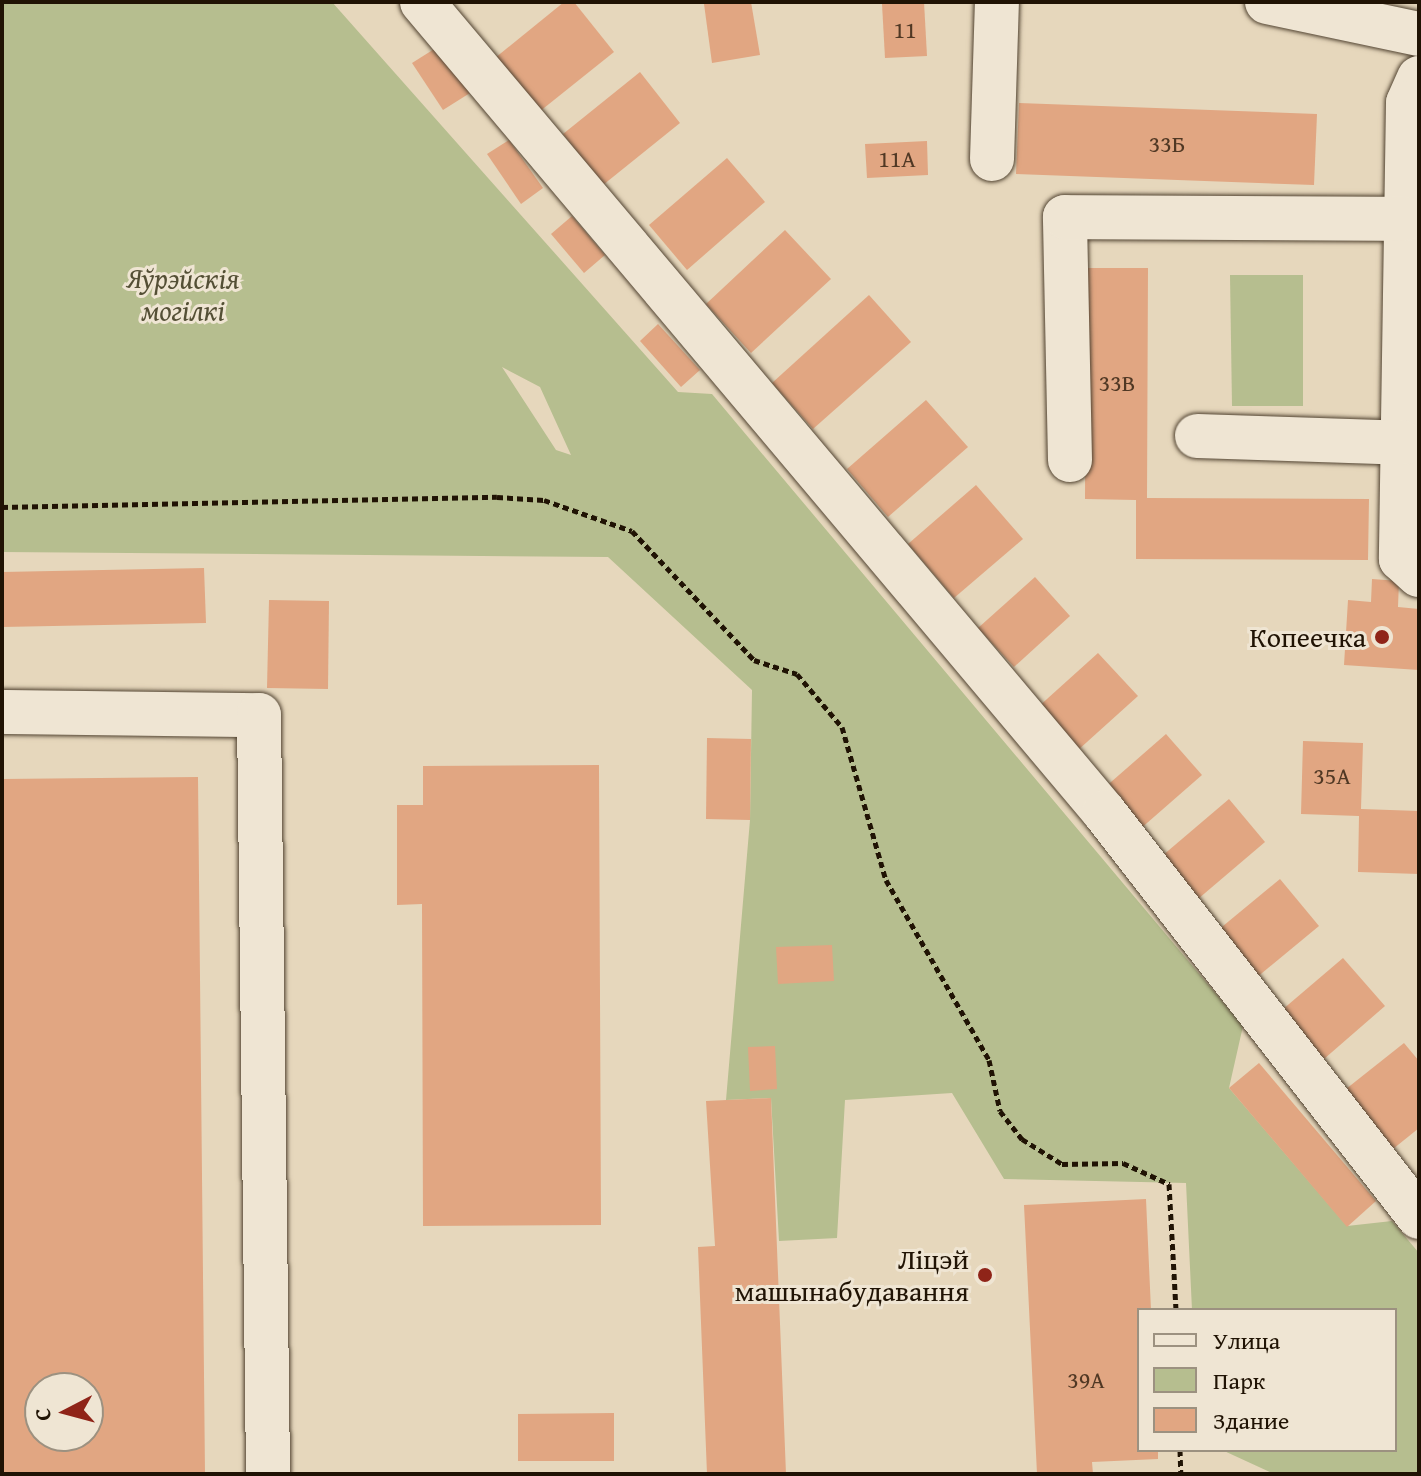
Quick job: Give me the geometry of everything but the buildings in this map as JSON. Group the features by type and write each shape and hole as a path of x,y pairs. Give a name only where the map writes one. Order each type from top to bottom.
{"street":[{"path":"422,2 1104,812 1419,1217"},
{"path":"992,159 997,2"},
{"path":"1267,2 1419,34"},
{"path":"1419,78 1408,103 1401,559 1419,575"},
{"path":"1070,460 1065,217 1406,219"},
{"path":"1197,436 1403,443"},
{"path":"2,712 259,715 268,1474"}],"path":[{"path":"2,507 497,497 544,500 632,531 754,660 797,674 842,727 886,880 989,1060 1000,1111 1022,1139 1062,1164 1123,1163 1169,1184 1176,1308"},
{"path":"1180,1452 1181,1474"}],"green space":[{"name":"Яўрэйскія могілкі","path":"2,2 332,2 678,392 712,394 1243,1026 1229,1088 1347,1226 1392,1221 1419,1253 1419,1474 1274,1474 1226,1452 1397,1452 1397,1308 1192,1308 1186,1183 1004,1179 952,1093 845,1100 837,1238 779,1241 771,1098 726,1100 750,820 752,690 608,557 2,552","holes":["502,367 540,387 571,455 556,450"]},
{"path":"1230,275 1303,275 1303,406 1232,406"}],"place":[{"name":"Копеечка","path":"1382,637"},
{"name":"Ліцэй машынабудавання","path":"985,1275"}]}
